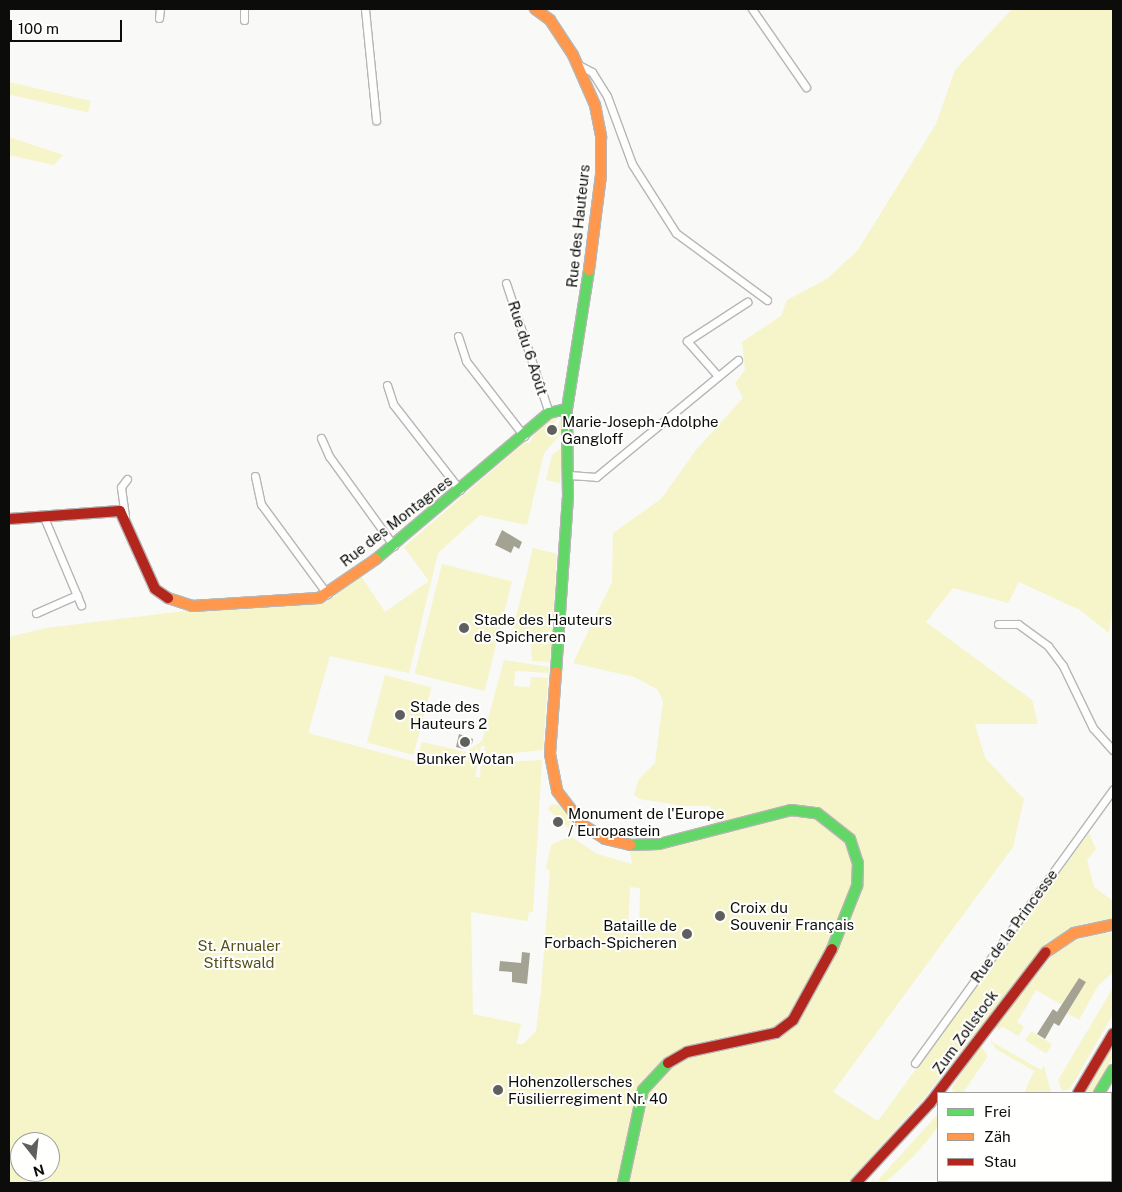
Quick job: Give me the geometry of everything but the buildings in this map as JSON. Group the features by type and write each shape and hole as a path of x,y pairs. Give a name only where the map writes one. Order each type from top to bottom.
{"main road":[{"name":"Rue des Hauteurs","path":"535,9 550,20 577,64 595,106 601,137 601,175 567,408 569,470 550,754 557,791 583,826 605,839 645,846 769,814 791,810 817,813 830,820 850,839 858,863 857,886 848,913 823,970 793,1020 776,1033 687,1052 662,1066 643,1090 623,1183"},
{"path":"549,412 567,408"},
{"name":"Rue des Montagnes","path":"125,516 156,589 171,600 192,606 313,599 327,594 394,546 524,436 549,412"},
{"path":"9,518 113,509 125,516"},
{"name":"Zum Zollstock","path":"938,1092 1049,948 1074,933 1113,925"},
{"path":"1079,1092 1113,1034"},
{"path":"1101,1092 1113,1070"},
{"name":"Zum Zollstock","path":"856,1183 937,1094"}],"street":[{"path":"159,18 160,9"},
{"path":"244,9 244,20"},
{"path":"365,9 376,120"},
{"path":"752,9 806,87"},
{"path":"577,64 584,64 592,72 607,96 632,164 671,227 767,300"},
{"name":"Rue du 6 Août","path":"506,283 549,412"},
{"path":"718,376 687,341 747,302"},
{"path":"458,336 466,361 524,436"},
{"path":"569,470 596,477 738,360"},
{"path":"387,385 393,404 460,490"},
{"path":"321,438 329,456 394,546"},
{"path":"256,476 261,504 327,594"},
{"path":"125,516 121,487 127,479"},
{"path":"43,515 81,605"},
{"path":"36,613 77,595"},
{"path":"998,624 1018,624 1048,646 1063,666 1093,728 1113,750"},
{"name":"Rue de la Princesse","path":"915,1063 1113,789"}],"green space":[{"name":"St. Arnualer Stiftswald","path":"1012,9 1113,9 1113,603 1109,633 1080,610 1019,582 1008,603 953,588 926,622 1032,700 1038,724 975,724 985,758 1024,799 1013,847 833,1092 878,1121 1089,833 1096,849 1087,860 1094,887 1113,901 1113,919 1082,924 1046,943 925,1097 847,1183 9,1183 9,637 46,628 201,609 326,602 361,576 385,612 429,581 404,547 525,442 529,444 536,431 556,414 557,419 547,431 553,435 561,419 563,431 544,453 527,525 480,515 438,553 409,673 330,656 308,733 416,762 422,742 466,752 482,741 504,660 549,667 549,673 515,671 514,686 530,687 531,677 548,678 543,750 484,756 485,746 481,746 475,777 480,777 481,763 542,760 533,912 529,912 527,921 471,912 473,1014 521,1024 516,1044 523,1044 536,1031 541,991 550,870 546,869 551,845 570,836 597,854 632,864 629,845 717,829 710,806 684,806 640,799 634,795 639,779 655,763 663,701 657,689 634,677 573,663 612,582 613,533 661,499 696,450 743,398 735,383 745,370 742,342 781,316 787,300 827,279 858,250 936,124 955,70","holes":["630,887 640,888 639,931 628,930"]},
{"path":"9,82 91,101 88,113 9,94"},
{"path":"9,137 63,155 54,165 9,155"},
{"path":"562,447 560,483 546,480 552,455"},
{"path":"533,548 557,554 550,662 532,661 531,643 510,641"},
{"name":"Stade des Hauteurs de Spicheren","path":"442,564 512,581 485,691 415,674"},
{"name":"Stade des Hauteurs 2","path":"385,675 431,687 413,755 367,743"},
{"path":"552,804 559,805 573,822 570,830 548,809"},
{"path":"1102,933 1113,933 1113,972 1098,986 1079,1020 1067,1013 1086,982 1079,978 1062,1005 1036,990 1017,1022 1024,1027 1018,1036 1002,1026 999,1030 996,1025 1056,951 1072,941"},
{"path":"1113,988 1113,1014 1070,1089 1062,1091 1058,1080"},
{"path":"1031,1031 1052,1044 1046,1054 1025,1040"},
{"path":"992,1035 992,1042 1041,1070 1044,1066 1051,1092 1024,1092 1034,1071 996,1049 991,1042"},
{"path":"1113,1044 1113,1057 1094,1092 1085,1092"},
{"path":"980,1045 988,1056 964,1092 954,1092 952,1088"},
{"path":"1113,1095 1113,1183 1093,1183 1112,1182"},
{"path":"937,1115 937,1128 915,1155 885,1183 869,1183 873,1179 877,1181"}],"traffic: fast":[{"path":"556,672 568,497 567,409 589,270"},
{"path":"376,559 549,413 567,409"},
{"path":"630,845 659,844 791,810 817,813 850,839 858,863 857,886 832,949"},
{"path":"623,1183 643,1090 668,1063"},
{"path":"1100,1092 1113,1070"}],"traffic: slow":[{"path":"535,9 550,20 573,55 595,105 601,137 601,175 589,270"},
{"path":"168,598 192,606 319,598 376,559"},
{"path":"556,672 550,754 557,791 583,825 605,839 630,845"},
{"path":"1046,952 1074,933 1113,925"}],"traffic: jam":[{"path":"9,519 120,511 155,589 168,598"},
{"path":"668,1063 687,1052 776,1033 793,1020 832,949"},
{"path":"938,1092 1046,952"},
{"path":"1079,1092 1113,1034"},
{"path":"856,1183 937,1094"}],"place":[{"name":"Marie-Joseph-Adolphe Gangloff","path":"552,430"},
{"name":"Stade des Hauteurs de Spicheren","path":"464,628"},
{"name":"Stade des Hauteurs 2","path":"400,715"},
{"name":"Bunker Wotan","path":"465,742"},
{"name":"Monument de l'Europe / Europastein","path":"558,822"},
{"name":"Croix du Souvenir Français","path":"720,916"},
{"name":"Bataille de Forbach-Spicheren","path":"687,934"},
{"name":"Hohenzollersches Füsilierregiment Nr. 40","path":"498,1090"}]}
